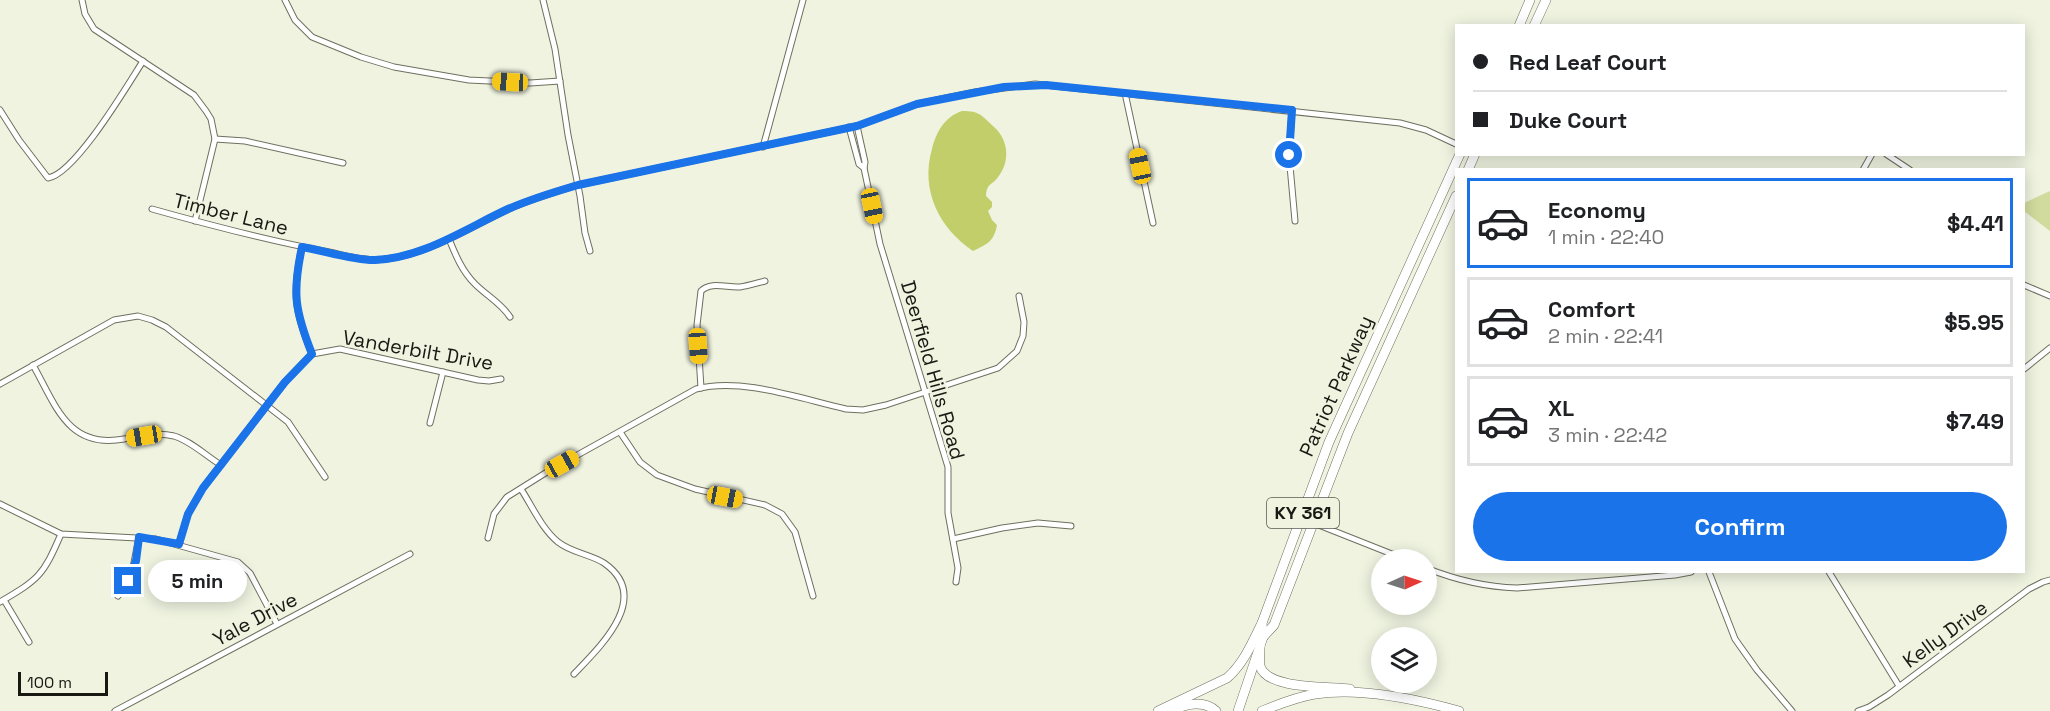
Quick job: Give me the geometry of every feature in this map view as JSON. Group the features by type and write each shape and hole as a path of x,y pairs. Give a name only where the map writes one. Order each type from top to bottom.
{"main road":[{"path":"1520,24 1530,0"},
{"path":"1535,24 1546,0"},
{"name":"Patriot Parkway","path":"1238,711 1263,637 1262,623 1329,442 1459,156"},
{"name":"Patriot Parkway","path":"1263,637 1274,625 1348,433 1455,198"},
{"path":"1158,711 1227,678 1243,661 1262,623"},
{"path":"1260,647 1260,667 1268,677 1283,683 1341,687 1459,711"},
{"path":"1262,711 1283,702 1316,694 1391,696"},
{"path":"1171,711 1182,706 1198,704 1216,711"}],"street":[{"path":"82,0 85,15 94,28 194,95 210,119 215,139 195,221"},
{"path":"285,0 295,20 312,37 361,57 394,67 469,80 530,83 560,81"},
{"path":"543,0 555,49 568,135 590,251"},
{"path":"763,147 803,0"},
{"path":"0,110 48,178 56,177 68,167 93,136 143,62"},
{"name":"Timber Lane","path":"152,209 302,247 371,260 389,259 449,239 509,209 578,185 857,126 917,104 1004,87 1046,85 1400,123 1426,130 1455,144"},
{"path":"1125,93 1153,223"},
{"path":"1292,110 1289,155 1295,221"},
{"name":"Deerfield Hills Road","path":"857,126 880,244 948,467 948,513 958,568 956,582"},
{"name":"Deerfield Hills Road","path":"849,127 859,164 864,168"},
{"path":"215,139 245,141 343,163"},
{"path":"1889,156 1907,168"},
{"path":"449,239 462,269 475,284 503,306 510,317"},
{"path":"302,247 296,281 296,301 302,330 312,354"},
{"path":"701,388 697,325 701,291 712,286 739,287 765,281"},
{"path":"2025,285 2050,296"},
{"path":"488,538 497,507 507,497 681,396 701,388 722,384 741,385 855,410 871,409 990,372 1011,358 1021,344 1024,329 1019,296"},
{"path":"0,384 114,320 130,316 145,318 166,327 268,405 294,428 325,477"},
{"path":"2025,368 2050,348"},
{"name":"Vanderbilt Drive","path":"179,544 188,514 195,501 285,382 312,354 340,349 489,381 501,379"},
{"path":"33,365 65,422 83,436 105,441 168,435 184,440 221,465"},
{"path":"430,423 443,372"},
{"path":"620,432 640,462 657,475 695,489 765,505 782,514 795,532 813,596"},
{"path":"521,489 557,541 569,549 602,561 611,568 621,583 625,602 619,620 574,674"},
{"path":"0,504 61,534 139,537 179,544 223,557 245,567 277,624"},
{"path":"1301,518 1379,549"},
{"path":"953,539 1038,523 1071,526"},
{"path":"29,642 2,601 32,583 43,572 61,534"},
{"path":"118,596 132,573 139,537"},
{"name":"Yale Drive","path":"115,711 410,554"},
{"path":"1437,572 1493,587 1517,588 1685,573"},
{"path":"1709,573 1735,639 1757,670 1792,711"},
{"path":"1830,573 1899,686"},
{"name":"Kelly Drive","path":"1858,711 1875,704 2029,589 2050,580"}],"shaded area":[{"path":"962,111 980,114 986,119 999,132 1006,150 1002,171 989,186 986,196 992,202 992,207 988,211 997,225 996,230 990,241 973,251 961,242 942,219 935,207 929,179 929,164 936,137 950,117"},
{"path":"2050,191 2050,231 2025,212 2025,203"}],"route":[{"path":"128,581 136,561 139,537 179,544 188,514 203,488 285,382 312,354 302,330 295,291 302,247 371,260 389,259 449,239 509,209 578,185 857,126 917,104 1004,87 1035,84 1292,110 1289,155"}]}
